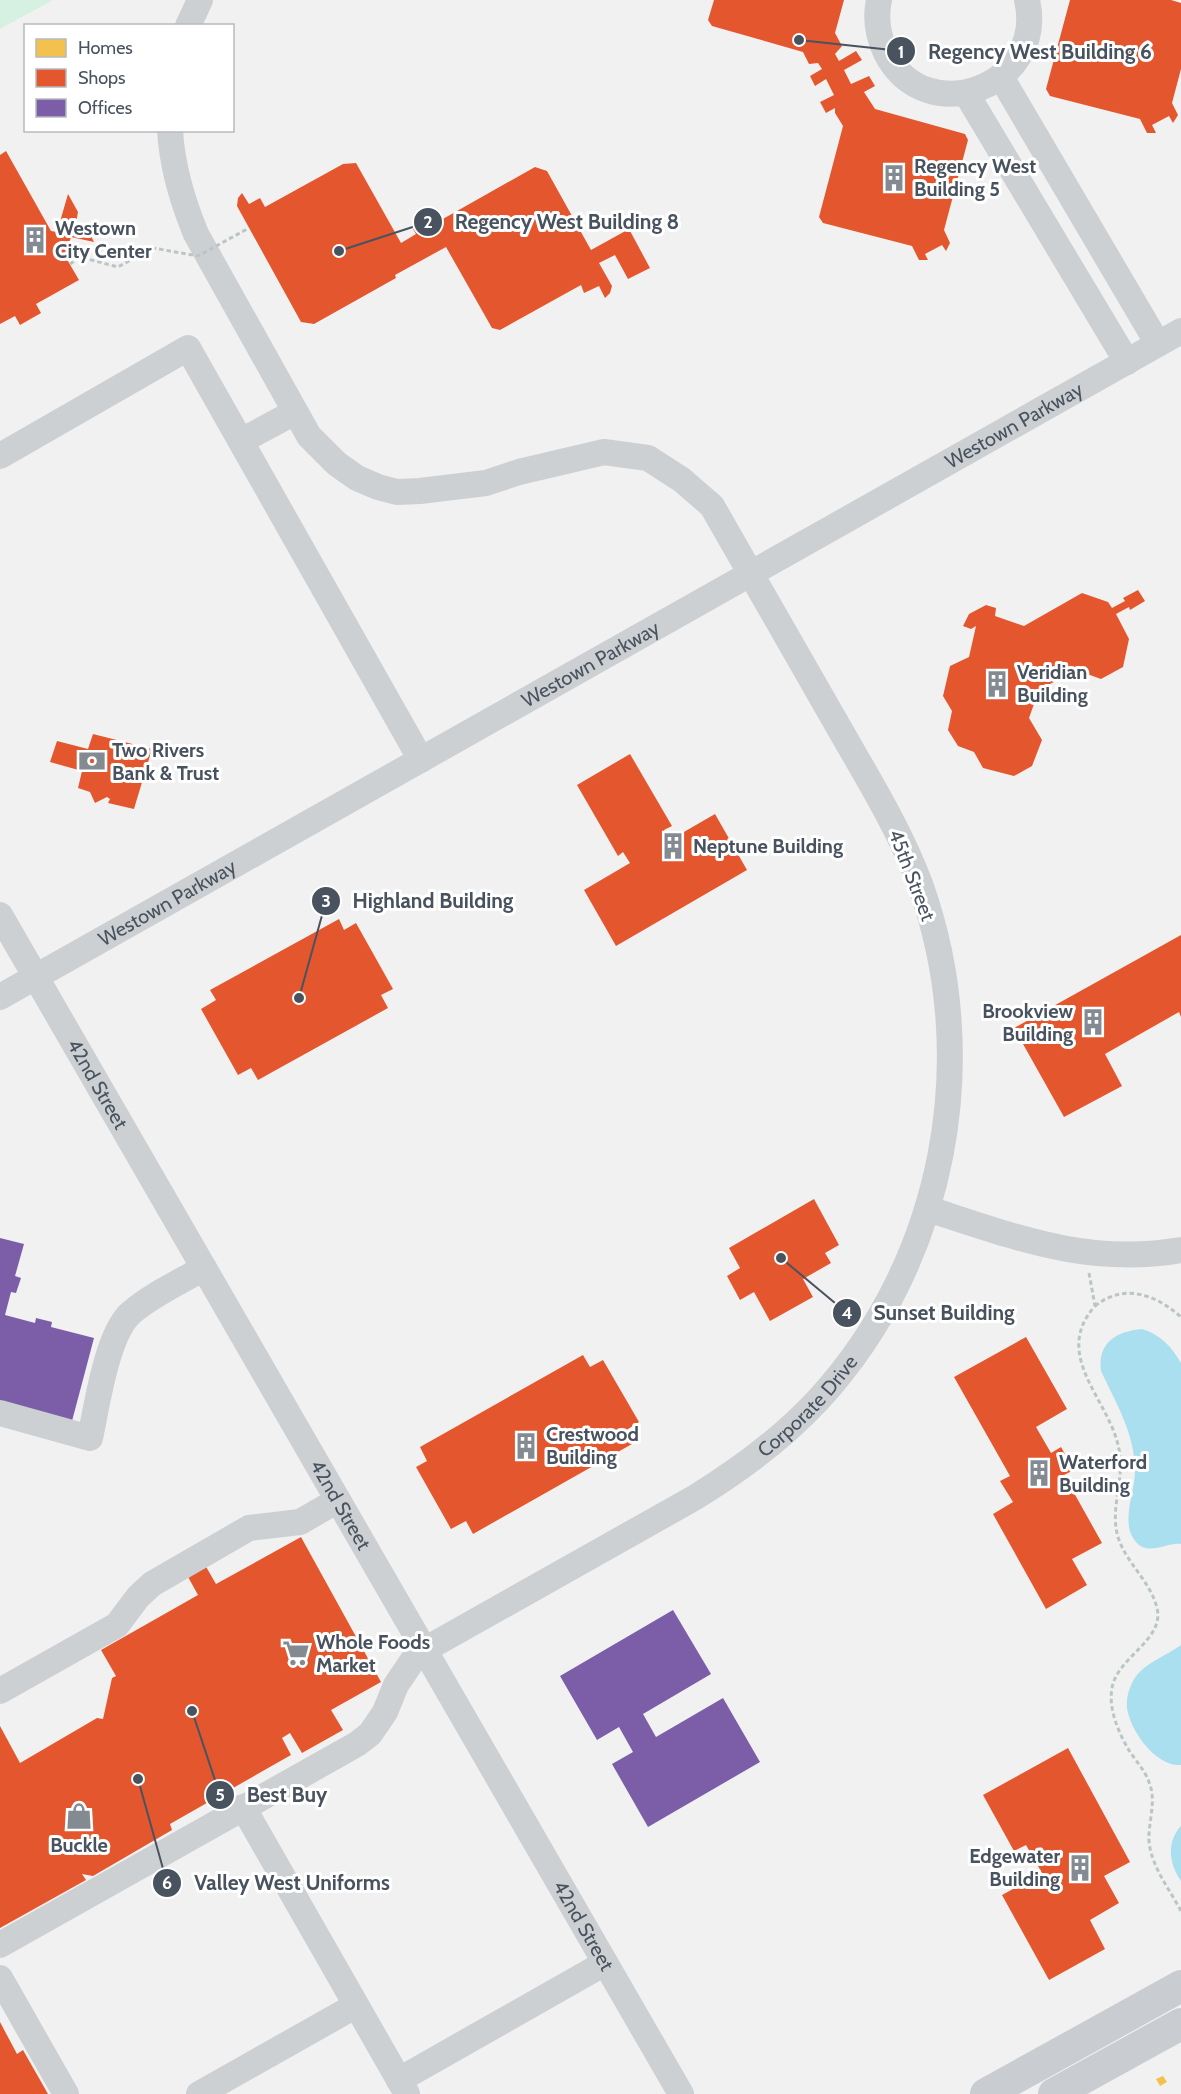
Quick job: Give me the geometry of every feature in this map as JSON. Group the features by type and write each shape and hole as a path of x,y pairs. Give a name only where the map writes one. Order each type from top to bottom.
{"main road":[{"path":"986,2094 1181,1986"},
{"path":"1054,2094 1181,2024"}],"street":[{"path":"189,24 200,0"},
{"path":"879,0 877,21 880,42 891,63 901,74 918,86 946,94 966,93 983,88 1001,77 1014,64 1025,43 1029,26 1027,0"},
{"path":"1001,77 1158,344"},
{"path":"966,93 1127,362"},
{"name":"45th Street","path":"171,132 171,153 182,199 196,234 309,436 337,464 357,478 397,492 420,491 486,483 519,472 604,452 648,458 682,480 712,506 894,828 919,882 927,907 943,974 951,1060 945,1137 928,1209"},
{"name":"Westown Parkway","path":"0,997 1181,331"},
{"path":"0,456 188,348 421,760"},
{"path":"241,441 295,412"},
{"name":"42nd Street","path":"0,915 681,2094"},
{"path":"928,1209 1046,1246 1089,1254 1129,1256 1181,1250"},
{"name":"Corporate Drive","path":"0,1945 364,1739 385,1712 396,1685 417,1654 694,1498 730,1476 778,1438 836,1380 882,1314 904,1271 928,1209"},
{"path":"0,1413 90,1438 111,1350 120,1327 130,1313 204,1268"},
{"path":"0,1691 117,1625 138,1597 152,1584 249,1528 300,1522 338,1500"},
{"path":"243,1807 403,2087 605,1963"},
{"path":"0,1978 66,2094"},
{"path":"199,2094 355,2006"}],"path":[{"path":"70,264 80,257 118,267 153,248 198,256 249,228"},
{"path":"1089,1254 1089,1276 1095,1306"},
{"path":"1181,1317 1165,1303 1156,1299 1127,1293 1111,1296 1087,1314 1079,1331 1078,1348 1092,1390 1111,1425 1120,1454 1115,1523 1119,1540 1154,1600 1158,1617 1154,1631 1126,1661 1114,1678 1111,1702 1122,1738 1150,1784 1151,1848 1166,1884 1181,1910"}],"green space":[{"path":"0,0 53,0 0,29"}],"water":[{"path":"1142,1329 1165,1342 1181,1363 1181,1544 1153,1549 1142,1547 1137,1543 1129,1527 1129,1508 1135,1471 1132,1444 1124,1419 1101,1371 1102,1353 1111,1340 1124,1332"},
{"path":"1181,1645 1181,1765 1163,1761 1147,1748 1135,1730 1127,1705 1130,1689 1137,1675 1148,1665"},
{"path":"1181,1826 1181,1881 1172,1860 1171,1846"}],"building: Homes":[{"path":"1163,2076 1167,2082 1160,2086 1156,2079"}],"building: Shops":[{"name":"Regency West Building 5","path":"714,0 844,0 835,33 842,46 835,54 839,61 856,51 862,60 844,70 851,84 869,76 875,86 864,92 875,109 965,134 968,140 944,230 950,243 946,251 942,245 925,254 928,260 919,260 912,246 823,223 819,217 843,126 835,113 835,108 826,113 820,102 834,95 826,79 815,86 810,76 822,69 818,63 809,64 803,52 712,26 708,20"},
{"path":"1070,0 1171,0 1181,3 1181,69 1172,103 1178,115 1173,123 1169,116 1152,125 1156,133 1147,133 1140,119 1050,96 1046,89"},
{"name":"Westown City Center","path":"6,151 51,231 57,232 68,194 78,212 76,223 85,224 94,242 71,237 65,256 79,280 36,304 41,313 20,325 15,316 0,324 0,155"},
{"path":"356,163 401,243 416,234 413,229 431,219 434,224 535,167 547,171 591,250 629,229 650,268 628,279 615,255 599,263 612,286 605,298 599,286 584,293 581,285 500,330 492,328 446,247 314,324 301,322 237,206 238,198 242,193 249,204 260,198 265,207 343,164"},
{"name":"Veridian Building","path":"1138,590 1145,601 1130,610 1129,607 1116,614 1129,639 1123,667 1101,679 1076,670 1039,690 1029,718 1042,740 1032,766 1014,776 983,768 974,752 958,746 948,730 952,711 943,696 950,666 969,657 976,626 971,629 963,626 969,614 986,605 996,608 995,616 1024,626 1082,593 1108,602 1112,608 1125,601 1123,598"},
{"path":"93,734 152,749 134,809 108,803 110,799 107,797 95,803 90,792 78,788 82,771 50,762 57,741 88,749"},
{"name":"Neptune Building","path":"630,754 672,826 664,830 670,840 715,814 747,870 616,946 584,890 630,863 623,852 618,856 577,785"},
{"path":"339,919 344,930 356,923 393,989 381,995 388,1008 258,1080 251,1068 238,1075 201,1009 216,1000 210,990"},
{"name":"Brookview Building","path":"1181,935 1181,1017 1179,1012 1105,1054 1122,1086 1064,1117 1014,1028"},
{"path":"814,1199 839,1245 825,1253 831,1263 803,1279 813,1297 770,1321 754,1292 740,1300 727,1276 740,1268 729,1248"},
{"name":"Waterford Building","path":"1026,1337 1067,1409 1036,1427 1051,1453 1061,1447 1074,1470 1064,1475 1102,1543 1072,1559 1087,1585 1046,1609 993,1514 1013,1502 1000,1481 1010,1476 954,1377"},
{"name":"Crestwood Building","path":"583,1355 590,1367 603,1360 639,1422 625,1431 632,1444 473,1534 466,1521 451,1529 416,1467 427,1461 420,1447"},
{"path":"301,1537 381,1682 331,1710 343,1730 302,1753 290,1733 282,1738 291,1755 170,1824 172,1830 93,1876 82,1874 86,1880 0,1928 0,1726 20,1763 97,1718 103,1719 112,1678 116,1676 101,1650 198,1595 187,1575 205,1565 216,1584"},
{"name":"Edgewater Building","path":"1068,1748 1130,1862 1104,1876 1119,1903 1090,1920 1105,1949 1049,1980 1002,1895 1042,1873 1026,1845 1014,1851 983,1795"},
{"path":"0,2022 17,2054 23,2050 48,2094 0,2094"}],"building: Offices":[{"path":"0,1238 24,1244 15,1276 21,1278 16,1293 11,1292 5,1315 35,1323 36,1318 52,1322 51,1327 94,1338 72,1421 0,1402"},
{"path":"673,1610 711,1674 643,1714 656,1737 723,1698 760,1762 648,1827 612,1764 633,1752 619,1727 597,1740 560,1676"}],"place":[{"name":"Regency West Building 6","path":"799,40"},
{"name":"Regency West Building 5","path":"894,178"},
{"name":"Westown City Center","path":"35,240"},
{"name":"Regency West Building 8","path":"339,251"},
{"name":"Veridian Building","path":"997,684"},
{"name":"Two Rivers Bank & Trust","path":"92,761"},
{"name":"Neptune Building","path":"673,846"},
{"name":"Highland Building","path":"299,998"},
{"name":"Brookview Building","path":"1093,1022"},
{"name":"Sunset Building","path":"781,1258"},
{"name":"Crestwood Building","path":"526,1446"},
{"name":"Waterford Building","path":"1039,1473"},
{"name":"Whole Foods Market","path":"296,1653"},
{"name":"Best Buy","path":"192,1711"},
{"name":"Valley West Uniforms","path":"138,1779"},
{"name":"Buckle","path":"79,1816"},
{"name":"Edgewater Building","path":"1080,1868"}]}
